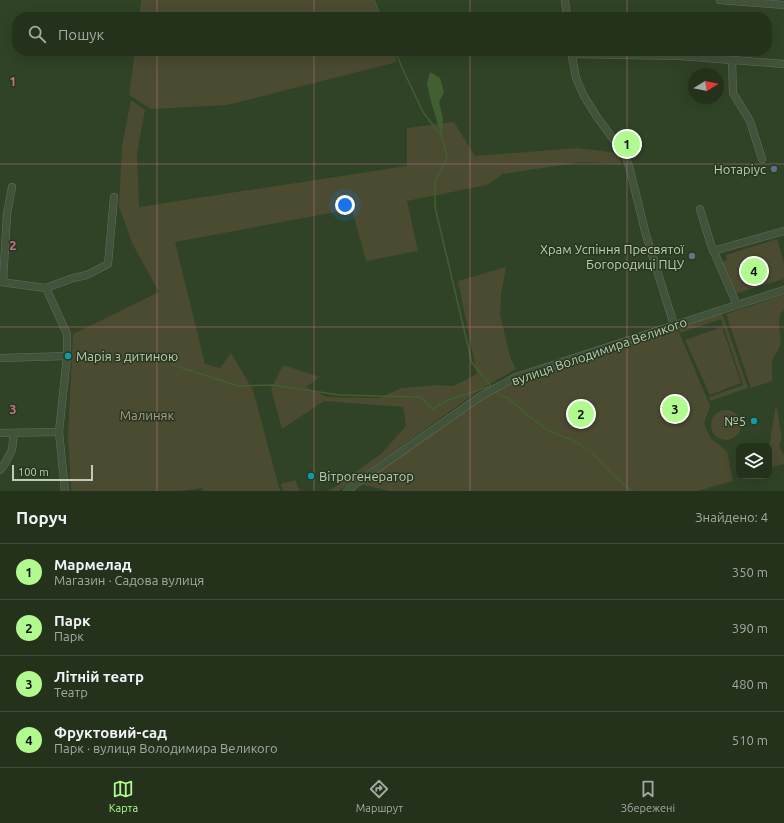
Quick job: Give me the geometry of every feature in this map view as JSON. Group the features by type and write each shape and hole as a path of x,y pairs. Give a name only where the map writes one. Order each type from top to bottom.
{"street":[{"path":"565,0 566,12"},
{"path":"720,0 784,5"},
{"path":"572,56 576,78 584,96 597,117 625,155 646,235 674,326"},
{"path":"680,56 784,64"},
{"path":"732,60 733,93 750,120 762,159"},
{"path":"12,187 7,214 2,282 46,288 86,274 108,264 114,196"},
{"path":"700,209 713,251 737,305"},
{"path":"713,251 784,231"},
{"path":"46,288 67,334 67,356 59,432 65,491"},
{"name":"вулиця Володимира Великого","path":"347,491 481,396 516,377 784,290"},
{"path":"0,358 67,356"},
{"path":"0,470 12,450 14,432"},
{"path":"0,433 59,432"}],"green space":[{"path":"141,0 373,0 378,12 140,12"},
{"path":"134,56 395,56 397,62 227,105 151,109 129,95"},
{"name":"Малиняк","path":"131,100 145,110 137,153 139,207 407,166 407,128 454,122 475,156 577,148 618,153 621,164 581,162 503,174 487,185 407,201 418,251 366,261 352,209 175,242 205,364 220,368 231,353 253,390 280,491 203,491 203,488 179,491 71,491 68,436 73,334 159,292 133,245 119,207 122,146"},
{"path":"777,239 784,263 784,279 734,294 720,263 727,260 726,255"},
{"path":"506,267 501,294 500,314 510,357 516,369 484,387 339,491 329,491 381,454 406,426 403,407 324,401 282,429 271,389 283,365 320,377 306,387 327,397 379,398 401,388 436,385 453,386 477,374 458,281"},
{"path":"784,295 784,310 780,314 779,326 781,344 772,361 772,381 751,388 726,314"},
{"path":"722,313 748,388 710,401 709,397 743,385 721,319 680,333 678,328"},
{"path":"676,325 710,406 704,423 711,439 727,451 733,481 697,491 389,491 357,483 481,396 516,377"},
{"path":"722,327 741,383 710,395 685,340"},
{"path":"776,404 782,438 780,446 784,456 784,464 772,467 772,443 770,443"},
{"path":"726,410 737,414 741,425 737,436 726,440 715,436 711,425 715,414"},
{"path":"295,480 300,491 283,491 281,484"}],"shaded area":[{"path":"430,72 440,78 444,92 439,102 443,119 442,137 427,84"}],"waterway":[{"path":"374,0 379,12"},
{"path":"173,365 238,386 273,385 339,395 421,397 432,409 448,400 491,386 472,363 435,207 435,182 447,157 442,137 423,112 397,56"},
{"path":"497,393 508,398 549,431 573,440 588,450"},
{"path":"593,454 610,472 632,491"}],"place":[{"name":"Мармелад","path":"627,144"},
{"name":"Нотаріус","path":"774,169"},
{"name":"Храм Успіння Пресвятої Богородиці ПЦУ","path":"692,256"},
{"name":"Фруктовий-сад","path":"754,271"},
{"name":"Марія з дитиною","path":"68,356"},
{"name":"Літній театр","path":"675,409"},
{"name":"Парк","path":"581,414"},
{"name":"№5","path":"754,421"},
{"name":"Вітрогенератор","path":"311,476"}]}
